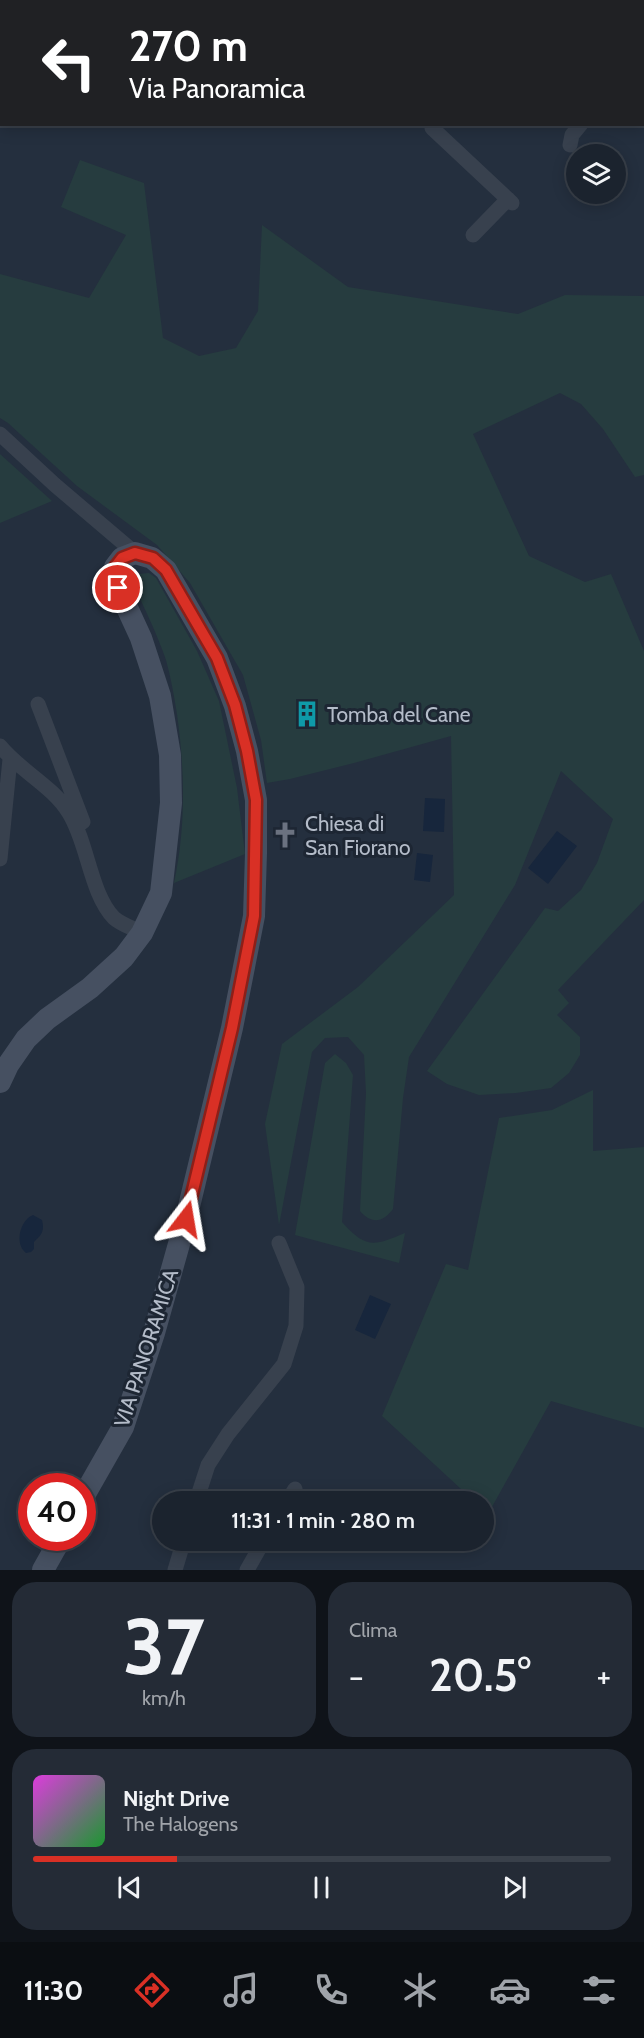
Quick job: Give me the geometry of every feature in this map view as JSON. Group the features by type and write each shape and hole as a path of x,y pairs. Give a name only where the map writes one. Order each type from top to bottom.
{"street":[{"path":"434,126 432,128 510,201 473,235"},
{"path":"0,434 55,485 135,553 122,558 115,567 118,588 141,638 160,696 170,755 171,794 167,854 161,893 142,933 115,965 90,988 47,1019 26,1039 8,1065 0,1082"},
{"name":"VIA PANORAMICA","path":"96,1474 123,1426 154,1332 188,1209 230,1039 254,916 256,800 235,705 217,658 166,570 153,558 135,553"},
{"path":"38,704 93,846 107,908"},
{"path":"0,746 10,759 44,786 69,812 86,852 101,899 120,923 142,933"},
{"path":"0,859 10,759"},
{"path":"200,1491 208,1465 228,1434 284,1364 296,1326 297,1287 279,1243"},
{"path":"43,1570 54,1551"},
{"path":"175,1570 181,1551"},
{"path":"247,1570 258,1551"}],"green space":[{"path":"80,160 144,183 163,338 199,356 236,348 258,311 262,225 348,287 518,314 565,295 644,296 644,475 635,477 603,429 581,404 560,393 473,434 529,556 585,582 611,574 644,651 644,900 558,990 569,1003 557,1015 580,1037 580,1055 569,1073 551,1088 479,1095 447,1084 427,1071 545,908 558,911 581,890 597,863 613,819 561,771 515,885 409,1057 393,1209 381,1219 373,1220 360,1211 366,1093 364,1055 348,1037 325,1038 312,1052 279,1225 265,1124 282,1044 358,987 454,895 451,736 354,763 267,783 261,740 243,675 190,583 157,545 77,486 0,418 0,274 89,298 126,235 61,207"},
{"path":"0,454 52,501 0,523"},
{"path":"149,573 156,578 197,651 219,701 237,788 245,854 174,883 181,841 182,757 177,714 166,660 133,584 139,574"},
{"path":"335,1054 346,1063 353,1075 342,1222 364,1241 385,1241 405,1233 399,1263 295,1235 325,1063"},
{"path":"593,1090 593,1151 644,1147 644,1428 551,1401 494,1503 494,1491 463,1491 382,1416 446,1264 468,1270 499,1118 552,1110"}],"water":[{"path":"425,798 445,799 444,832 423,831"},
{"path":"557,831 577,846 548,884 528,868"},
{"path":"417,853 433,855 430,882 414,880"},
{"path":"33,1215 42,1220 43,1230 34,1242 34,1249 26,1253 20,1244 20,1232 28,1218"},
{"path":"370,1295 391,1304 375,1339 355,1330"}],"place":[{"name":"Tomba del Cane","path":"307,714"},
{"name":"Chiesa di San Fiorano","path":"285,835"}],"route":[{"path":"118,588 115,567 122,558 135,553 153,558 166,570 217,658 235,705 256,800 254,916 232,1028 186,1219"}]}
